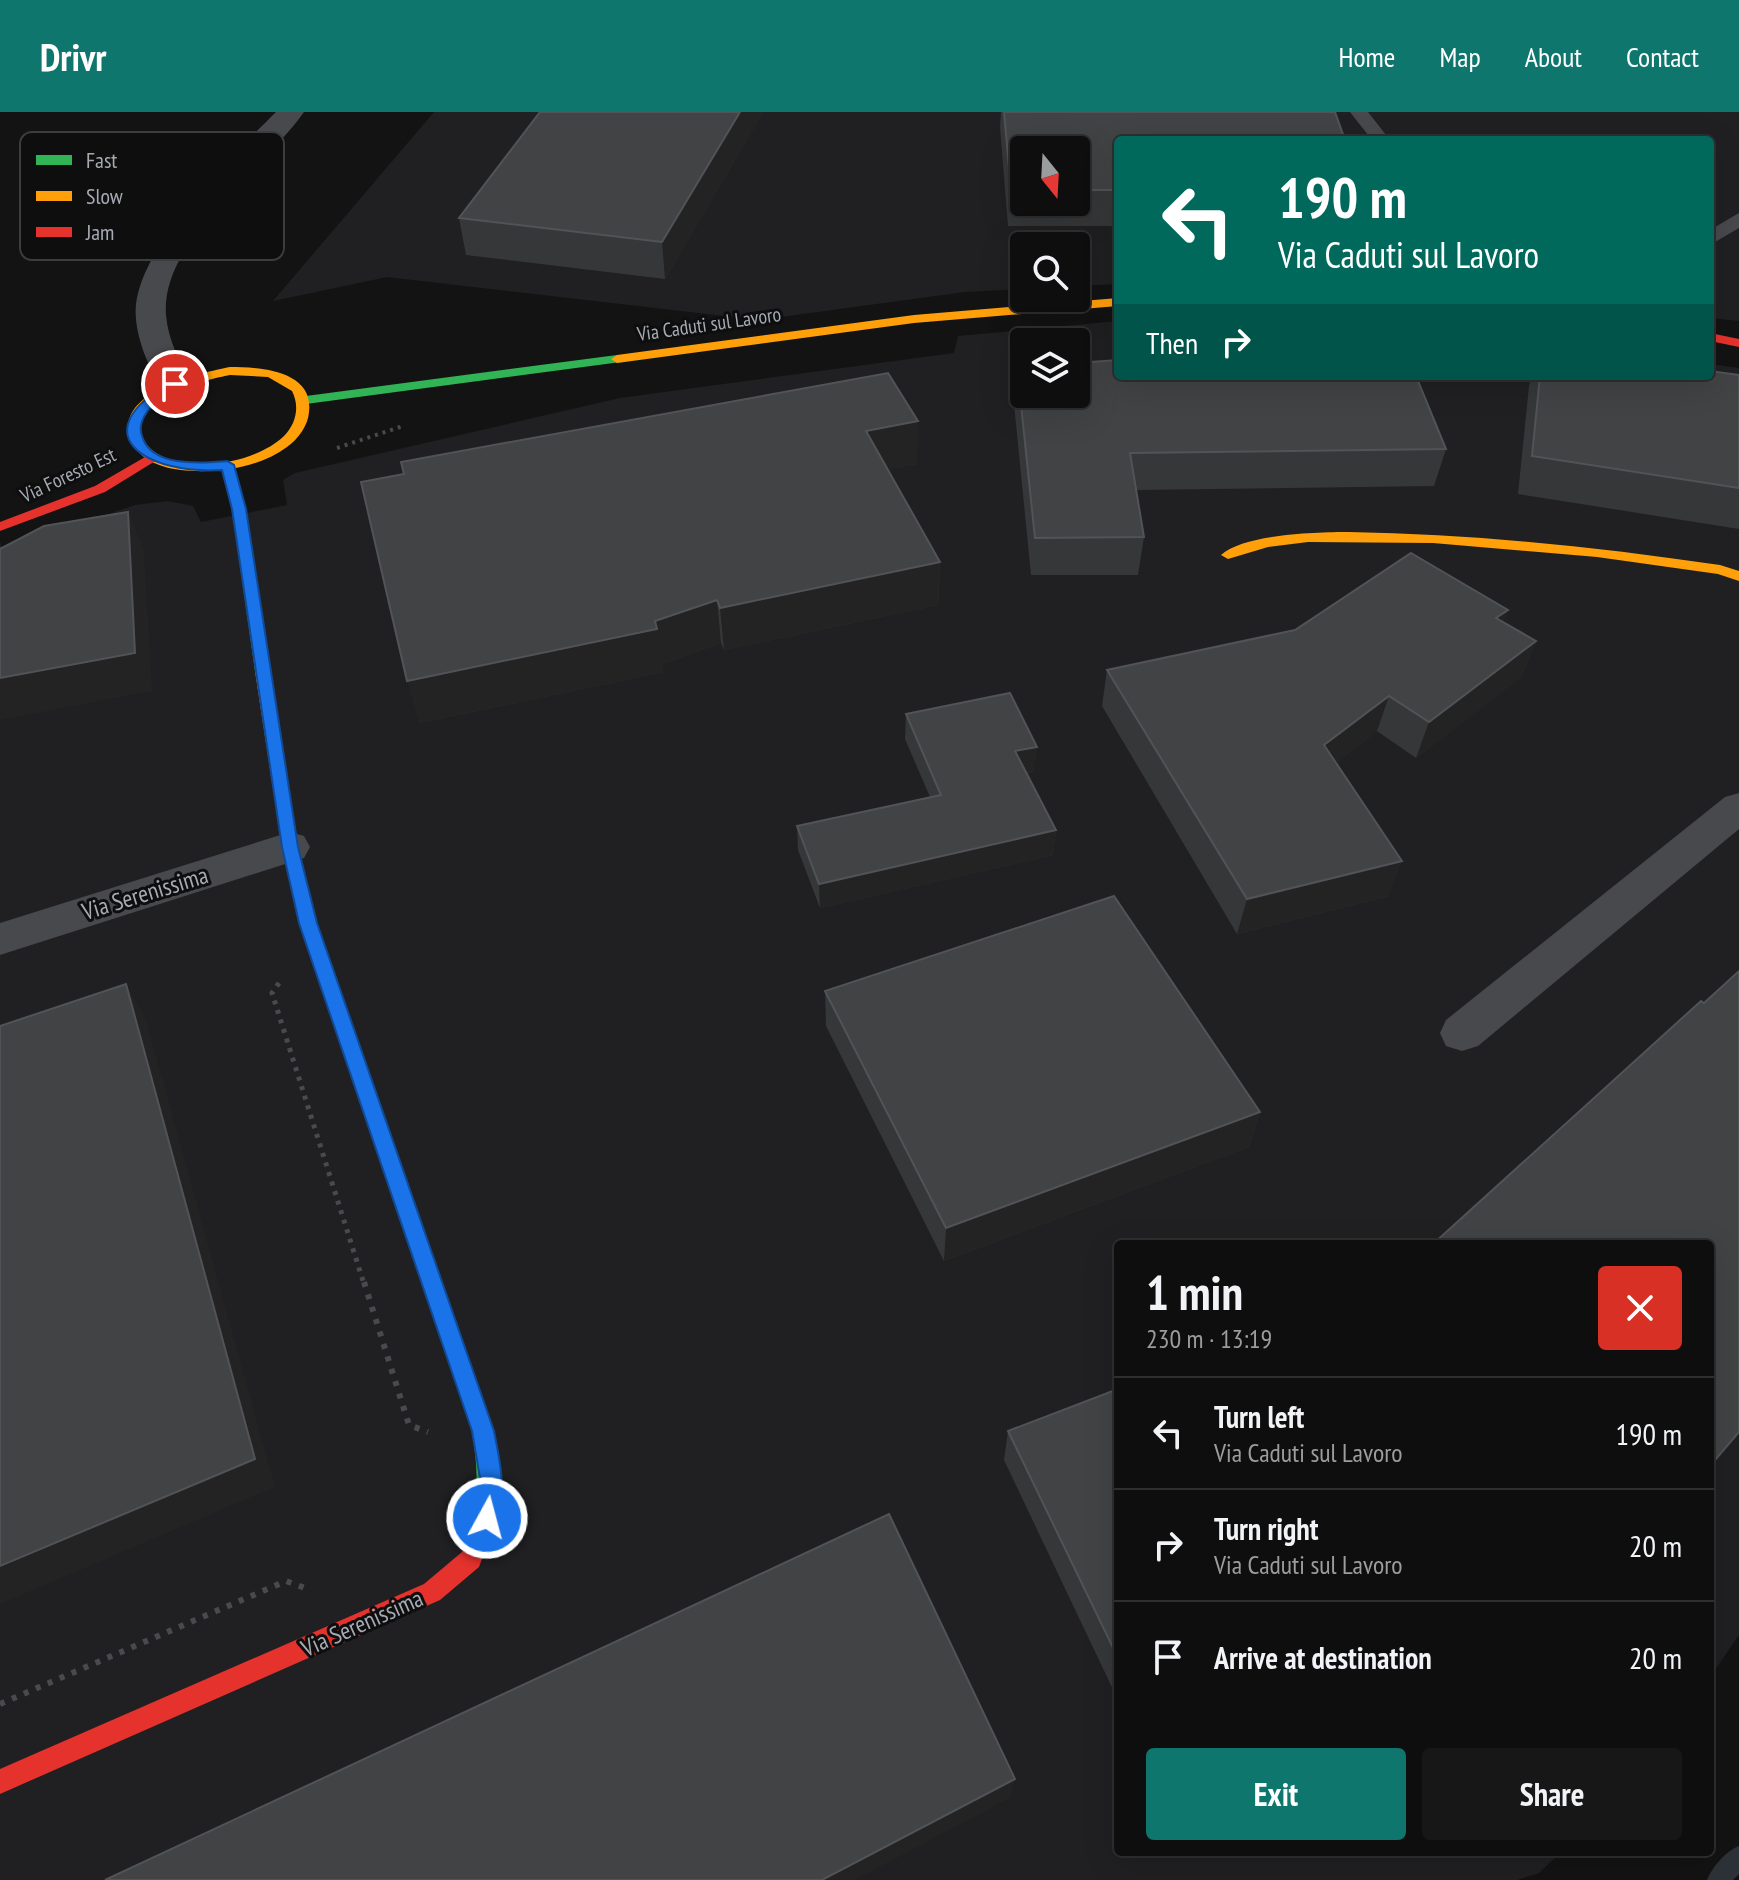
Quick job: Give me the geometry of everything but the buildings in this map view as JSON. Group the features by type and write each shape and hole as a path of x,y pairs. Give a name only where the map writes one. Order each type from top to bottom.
{"street":[{"path":"272,132 291,112"},
{"path":"167,260 151,302 156,342 175,384"},
{"name":"Via Caduti sul Lavoro","path":"306,400 914,319 1114,302"},
{"path":"1714,338 1739,343"},
{"path":"256,371 280,377 297,387 306,400 306,415 297,431 280,446 227,465 186,466 152,457 137,445 133,429 139,413 153,397 175,384 201,375 256,371"},
{"name":"Via Foresto Est","path":"0,527 100,489 152,457"},
{"name":"Via Serenissima","path":"0,1782 432,1592 471,1559 487,1518 491,1478 483,1431 308,923 290,847 239,509 227,465"},
{"path":"1228,555 1249,544 1271,540 1330,537 1480,539 1589,550 1720,570 1739,576"},
{"path":"1462,1033 1739,807"},
{"name":"Via Serenissima","path":"0,939 290,847"}],"lane":[{"path":"1359,112 1378,136"},
{"path":"1714,236 1739,219"}],"path":[{"path":"286,973 272,993 404,1410 409,1425 434,1434"},
{"path":"0,1704 286,1581 316,1592"}],"shaded area":[{"path":"434,112 1739,112 1739,321 1714,318 1714,136 1114,136 1114,284 1090,285 1090,232 1010,232 1010,290 965,292 759,320 387,277 273,301"},
{"path":"1114,321 1114,380 1714,380 1714,365 1739,368 1739,1635 1714,1671 1714,1240 1114,1240 1114,1856 1557,1856 1539,1873 1517,1880 0,1880 0,542 2,548 21,544 135,505 168,501 193,506 201,522 287,505 283,480 295,473 620,398 954,353 958,336 1010,331 1010,408 1090,408 1090,328 1043,328"}],"waterway":[{"path":"1718,1880 1739,1857"}],"traffic: fast":[{"path":"306,400 617,359"},
{"path":"227,465 239,509 263,671"},
{"path":"351,1047 483,1431 489,1488 482,1530 476,1545"}],"traffic: slow":[{"path":"617,359 914,319 1114,302"},
{"path":"230,371 272,374 290,382 298,390 302,399 301,419 297,429 280,446 251,459 209,467 168,464 142,448 133,432 135,417 145,404 180,385 230,371"},
{"path":"1228,555 1268,543 1308,537 1433,538 1597,553 1720,570 1739,576"},
{"path":"263,671 290,847 308,923 351,1047"}],"traffic: jam":[{"path":"1714,338 1739,343"},
{"path":"0,527 100,489 152,457"},
{"path":"0,1782 432,1592 471,1559 476,1545"}],"route":[{"path":"175,384 153,397 139,413 133,429 137,445 152,457 173,465 227,465 239,509 290,847 308,923 483,1431 491,1478 487,1518"}]}
